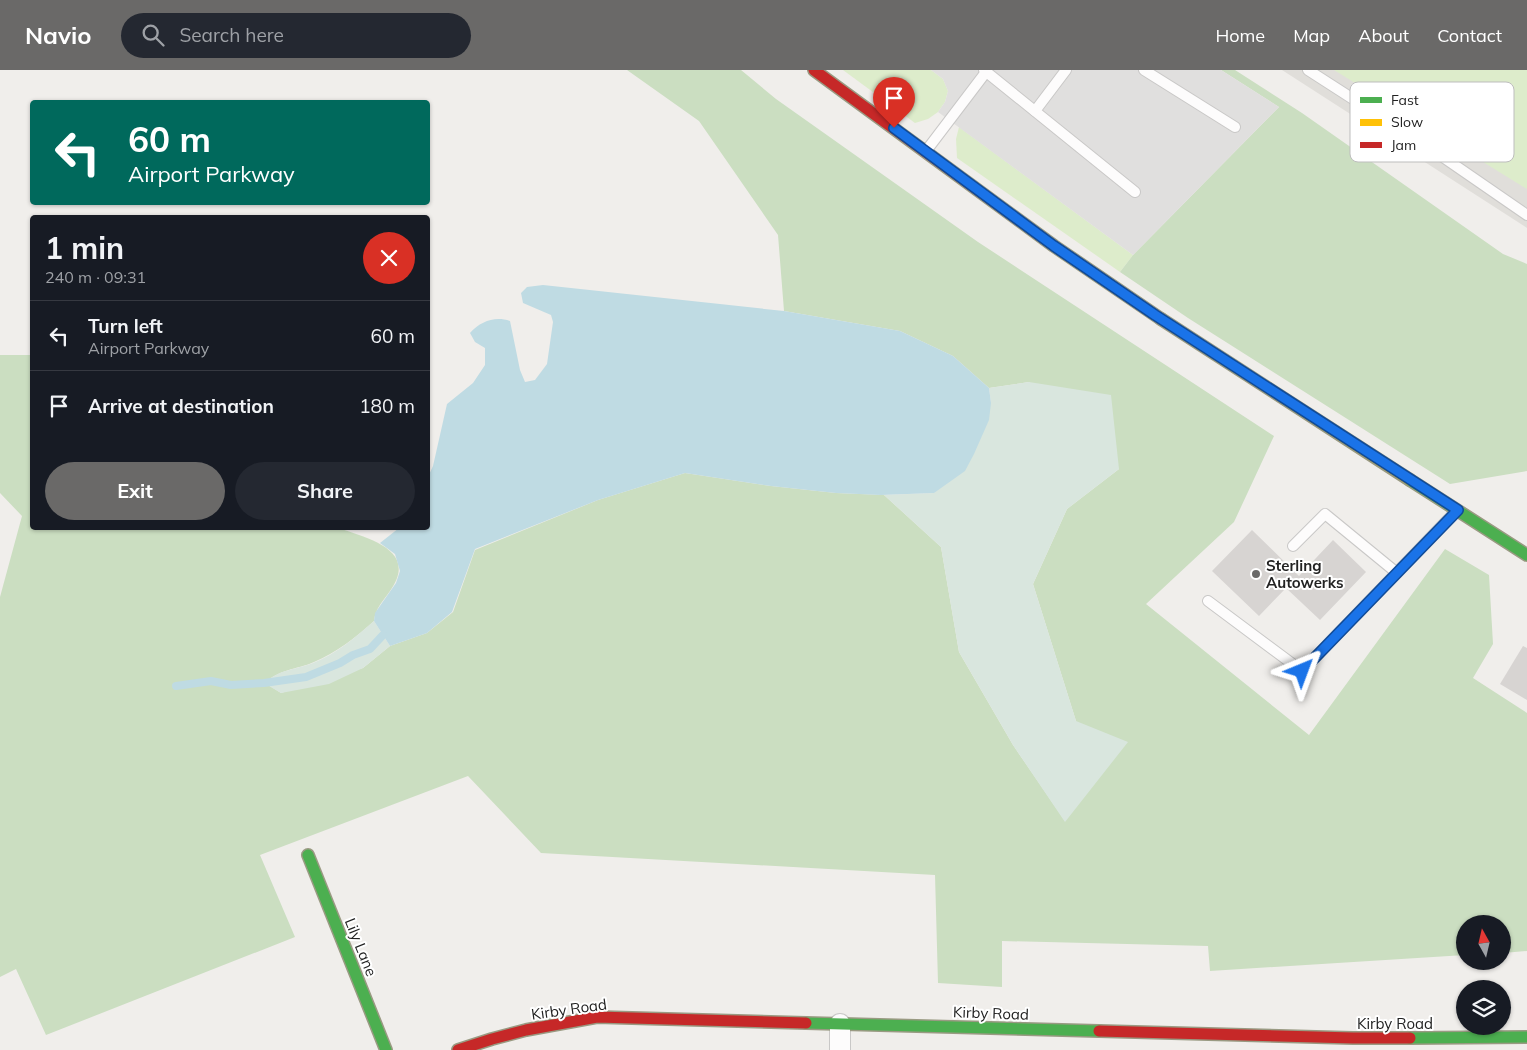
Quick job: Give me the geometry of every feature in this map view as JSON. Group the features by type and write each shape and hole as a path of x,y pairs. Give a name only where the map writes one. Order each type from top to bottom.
{"street":[{"path":"814,70 1054,246 1155,315 1527,555"},
{"name":"Lily Lane","path":"308,855 386,1050"},
{"name":"Kirby Road","path":"458,1050 509,1034 552,1024 596,1017 1353,1038 1527,1037"},
{"path":"840,1024 840,1050"}],"lane":[{"path":"1035,111 1066,70"},
{"path":"1144,70 1235,127"},
{"path":"1308,70 1350,97"},
{"path":"925,151 985,71 1135,192"},
{"path":"1450,162 1527,215"},
{"path":"1208,601 1302,671 1458,510"},
{"path":"1293,546 1325,514 1397,573"}],"shaded area":[{"path":"931,70 1221,70 1279,107 1133,255 938,112 945,102 948,91 943,79"},
{"path":"1282,70 1527,70 1527,228 1425,162 1514,162 1514,82 1350,82 1350,114"},
{"path":"1029,382 1111,395 1119,469 1067,509 1033,584 1076,721 1128,742 1065,822 1013,745 959,652 941,547 884,495 934,493 991,403 989,388"},
{"path":"374,621 390,646 363,668 329,684 281,693 264,683 282,672 313,663 330,655"}],"green space":[{"path":"627,70 741,70 776,99 978,242 1274,436 1234,522 1146,604 1309,735 1445,549 1489,575 1493,644 1473,678 1527,713 1527,951 1511,952 1511,915 1456,915 1456,956 1210,971 1208,946 1002,941 1002,987 938,983 935,875 541,853 468,776 260,855 295,937 46,1035 16,969 0,977 0,597 22,516 0,493 0,355 30,355 30,530 345,530 376,542 387,548 395,556 398,565 397,577 378,609 374,621 353,639 330,654 314,662 282,672 265,683 281,693 363,668 390,646 427,633 453,612 475,550 598,500 685,473 771,486 836,493 884,495 941,547 959,652 1013,745 1065,821 1076,721 1033,584 1067,509 1119,469 1029,382 989,388 953,356 900,331 784,311 778,235 699,121"},
{"path":"843,70 931,70 943,79 948,91 945,102 938,112 928,119 915,123"},
{"path":"1221,70 1235,70 1350,147 1350,162 1372,162 1503,254 1527,264 1527,471 1450,484 1188,318 1120,272 1133,255 1279,107"},
{"path":"1334,70 1527,70 1527,189 1483,162 1514,162 1514,82 1353,82"},
{"path":"959,127 1133,255 1120,272 957,158 956,139"}],"water":[{"path":"543,285 784,311 900,331 953,356 989,388 991,403 989,420 965,471 934,493 881,495 836,493 771,486 685,473 598,500 475,549 452,612 427,633 390,646 374,621 375,613 396,583 400,571 395,554 380,543 396,530 430,530 430,473 447,404 473,383 485,365 485,348 475,342 470,333 479,325 494,319 510,321 520,370 525,382 535,380 547,364 553,322 551,315 523,303 521,293 527,287"}],"building":[{"name":"Sterling Autowerks","path":"1252,530 1299,576 1333,540 1366,572 1320,620 1286,588 1259,616 1212,571"},
{"path":"1523,646 1527,648 1527,700 1500,684"}],"waterway":[{"path":"176,686 211,681 231,685 264,683 306,677 370,649 383,635"}],"traffic: fast":[{"path":"1410,480 1527,555"},
{"path":"308,855 386,1050"},
{"path":"806,1023 1099,1031"},
{"path":"1410,1038 1527,1037"}],"traffic: slow":[{"path":"1161,319 1410,480"}],"traffic: jam":[{"path":"814,70 1054,246 1161,319"},
{"path":"458,1050 526,1030 597,1017 806,1023"},
{"path":"1099,1031 1410,1038"}],"place":[{"name":"Sterling Autowerks","path":"1256,574"}],"route":[{"path":"894,128 1054,246 1155,315 1458,510 1302,671"}]}
